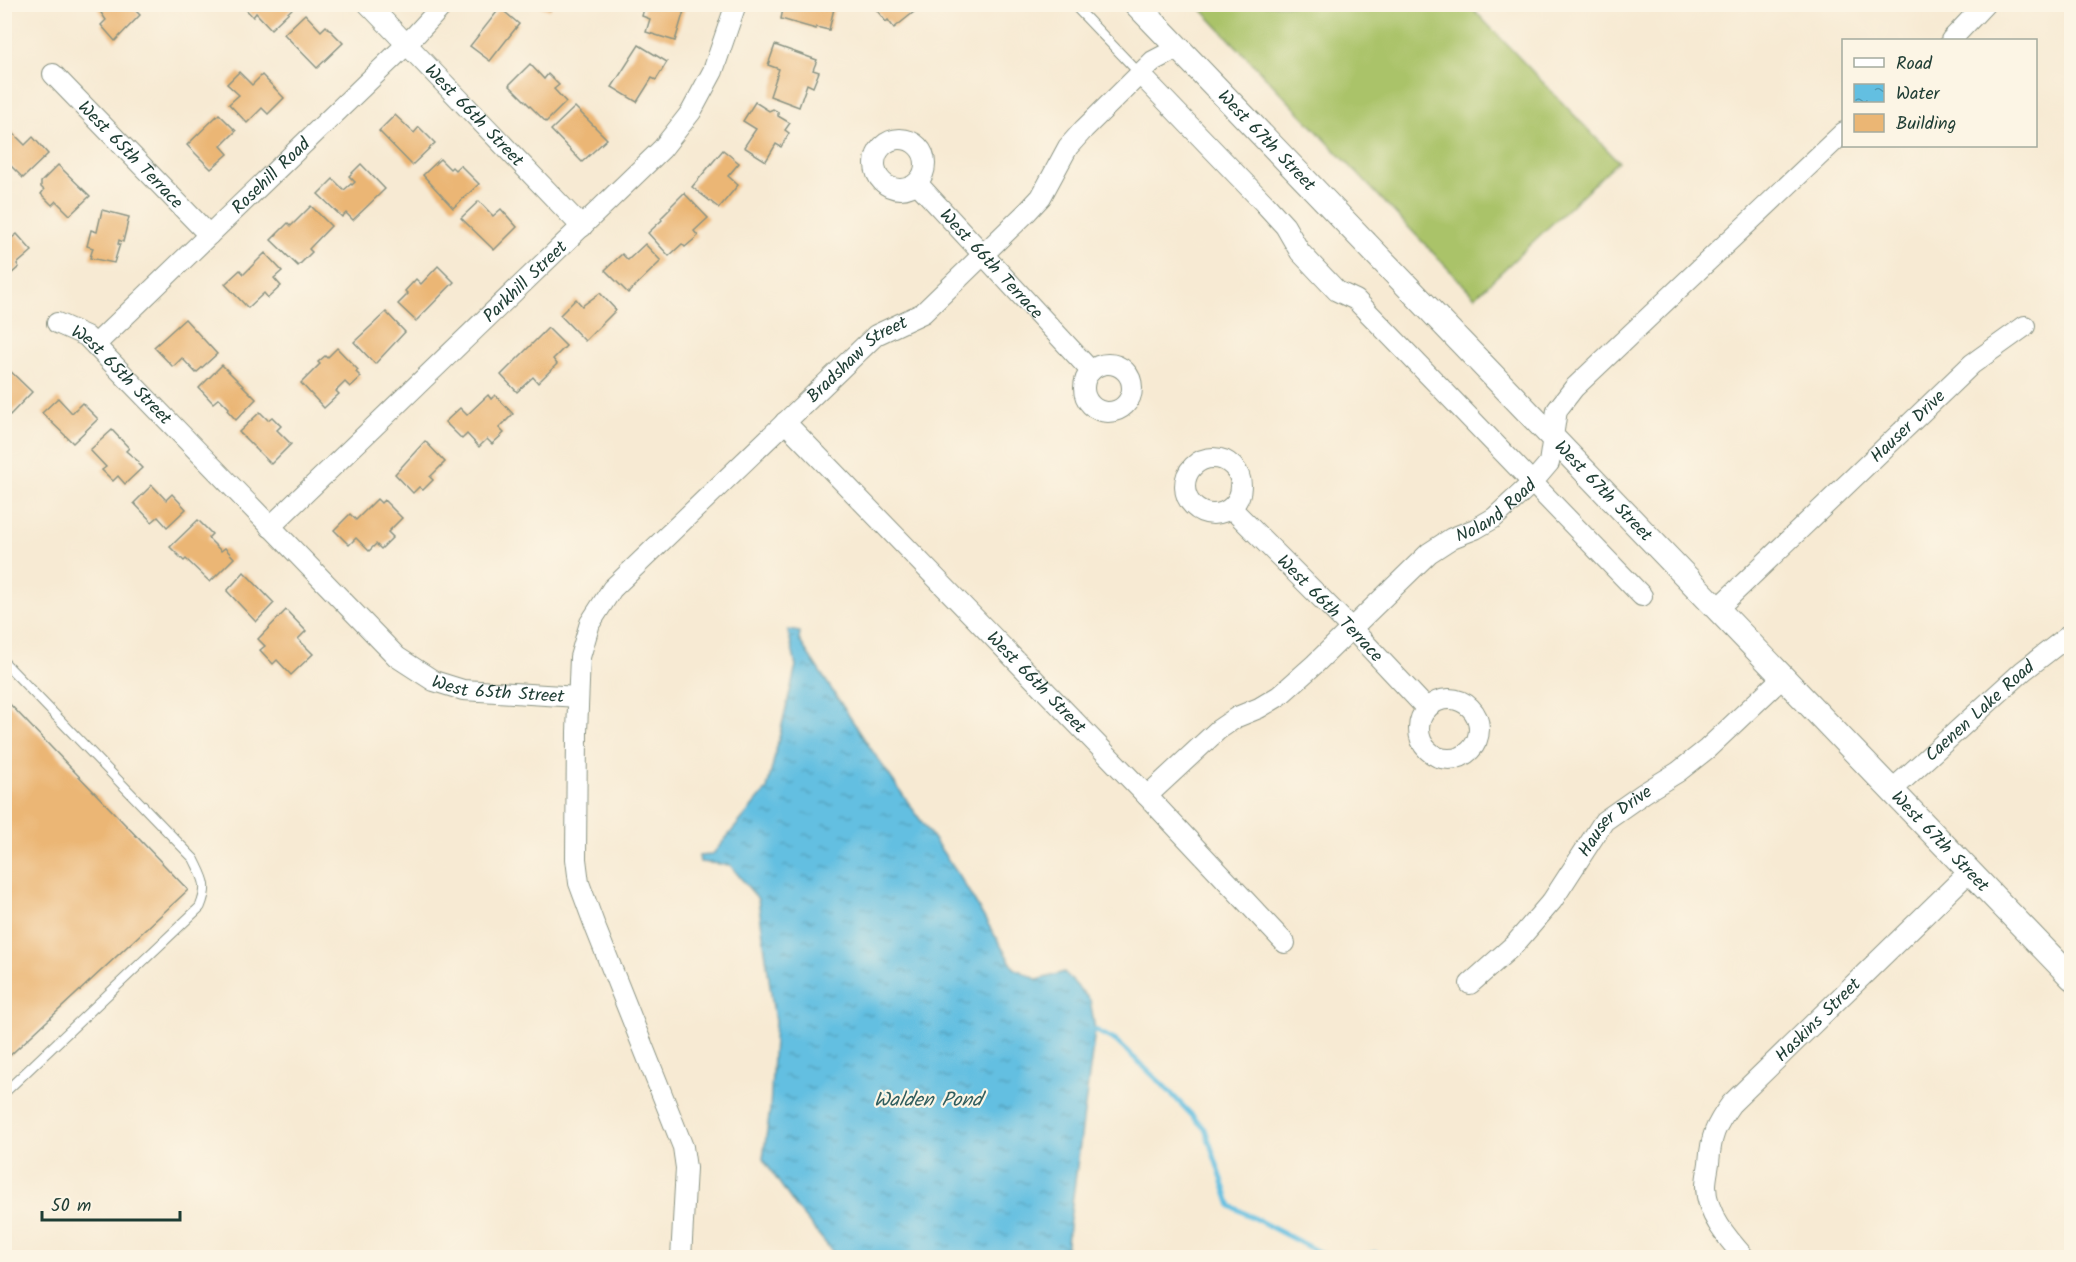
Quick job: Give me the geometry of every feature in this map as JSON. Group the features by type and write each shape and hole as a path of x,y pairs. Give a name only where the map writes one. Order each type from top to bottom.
{"street":[{"name":"West 66th Street","path":"368,4 582,227"},
{"name":"Rosehill Road","path":"95,345 407,44 444,4"},
{"name":"Parkhill Street","path":"270,527 662,148 691,112 713,71 736,4"},
{"name":"West 67th Street","path":"1136,4 2072,978"},
{"path":"1952,39 1985,4"},
{"name":"Bradshaw Street","path":"578,697 580,657 590,622 612,589 876,335 922,313 984,254 1041,197 1068,147 1153,61 1178,48"},
{"name":"West 65th Terrace","path":"53,74 209,235"},
{"path":"1140,74 1264,203 1284,226 1299,252 1337,291 1356,300 1642,596"},
{"name":"Noland Road","path":"1147,796 1218,730 1237,717 1279,696 1429,553 1452,538 1494,518 1532,483 1549,463 1557,410 1574,388 1842,134"},
{"name":"West 66th Terrace","path":"917,183 1091,370"},
{"name":"West 65th Street","path":"57,323 86,336 397,657 434,681 463,690 578,697 576,859 579,883 683,1147 686,1168 681,1257"},
{"name":"Hauser Drive","path":"1717,609 1972,364 2025,326"},
{"name":"West 66th Street","path":"785,422 1147,796 1285,943"},
{"name":"West 66th Terrace","path":"1231,508 1351,628 1427,710"},
{"name":"Caenen Lake Road","path":"1892,790 2023,671 2072,633"},
{"name":"Hauser Drive","path":"1470,984 1515,944 1552,901 1604,821 1692,760 1782,678"},
{"name":"Haskins Street","path":"1745,1257 1721,1229 1711,1208 1706,1188 1711,1138 1721,1118 1731,1104 1969,872"}],"lane":[{"path":"1074,4 1140,74"},
{"path":"4,662 194,859 203,878 206,893 200,908 4,1093"}],"green space":[{"path":"1197,5 1469,5 1618,161 1475,297"}],"water":[{"name":"Walden Pond","path":"788,630 800,632 799,640 960,877 1014,968 1038,980 1064,972 1090,1000 1095,1030 1065,1257 837,1257 796,1207 763,1159 770,1109 775,1022 758,899 730,865 700,862 699,856 712,855 767,789 796,666"}],"building":[{"path":"95,4 129,4 140,15 115,41 101,25 106,20"},
{"path":"241,4 290,4 293,8 271,29 256,13 253,17"},
{"path":"534,4 552,4 550,10"},
{"path":"645,4 686,4 675,41 646,32 650,19 642,16"},
{"path":"784,4 835,4 829,30 816,27 816,29 781,19"},
{"path":"872,4 924,4 894,28 888,20 886,22"},
{"path":"500,8 519,24 490,61 470,46"},
{"path":"305,14 321,31 326,26 343,43 317,68 284,34"},
{"path":"639,45 667,62 656,80 652,78 637,102 612,87"},
{"path":"775,45 817,60 813,70 819,72 813,87 807,84 799,107 770,96 779,69 768,65"},
{"path":"530,64 544,79 548,74 559,85 554,89 566,102 546,122 509,85"},
{"path":"239,72 252,85 262,75 284,98 268,114 262,108 247,123 229,104 239,95 227,84"},
{"path":"755,102 769,111 773,109 778,112 778,116 790,123 785,130 789,133 781,147 776,144 766,161 744,147 756,129 743,121"},
{"path":"575,107 607,139 582,162 551,130"},
{"path":"219,114 236,131 221,146 228,154 211,169 187,145"},
{"path":"395,115 414,133 419,127 435,143 412,165 379,131"},
{"path":"10,130 25,145 33,137 48,154 23,178 4,159 4,135"},
{"path":"723,150 739,163 728,176 738,185 719,208 692,187"},
{"path":"440,159 450,169 452,167 455,170 460,165 479,184 453,208 423,175"},
{"path":"361,164 385,189 353,220 346,213 342,217 318,194 333,179 344,190 352,185 355,182 349,176"},
{"path":"58,165 90,196 70,215 56,201 52,205 41,194 44,190 41,182"},
{"path":"684,193 708,218 694,231 698,236 685,247 682,244 669,256 648,233"},
{"path":"479,201 493,216 501,209 517,227 494,250 461,218"},
{"path":"311,206 331,226 309,249 312,252 298,266 271,240 288,223 291,226"},
{"path":"102,210 129,217 123,242 119,240 118,244 120,244 114,263 90,258 93,248 87,246 91,230 97,232"},
{"path":"17,234 32,251 4,280 4,237 8,241"},
{"path":"645,244 661,261 628,293 605,270 622,254 628,260"},
{"path":"265,253 282,271 274,278 281,286 268,298 264,293 248,308 225,284 240,270 244,274"},
{"path":"438,266 454,282 416,321 398,304 408,294 405,291 416,279 421,284"},
{"path":"600,293 616,310 585,341 560,315 576,299 582,306"},
{"path":"386,312 405,332 375,364 354,342"},
{"path":"185,319 217,354 196,373 182,358 173,367 154,347"},
{"path":"548,328 566,346 553,359 557,364 538,383 533,377 517,392 501,375"},
{"path":"337,348 358,370 356,372 361,377 350,387 345,382 336,391 339,394 324,408 301,383 320,364 318,362 325,356 327,358"},
{"path":"4,365 32,392 10,415 4,410"},
{"path":"222,365 256,399 236,420 219,398 213,403 199,388"},
{"path":"488,395 491,399 495,395 513,414 499,428 504,433 492,444 487,439 479,447 467,434 462,439 445,422 460,408 467,415"},
{"path":"58,398 72,413 82,403 98,419 73,443 42,413"},
{"path":"260,412 268,420 272,417 281,426 277,430 291,444 271,464 239,432"},
{"path":"112,430 129,448 126,451 139,462 142,468 125,484 118,476 113,481 102,470 106,467 90,450"},
{"path":"425,441 445,462 430,477 433,480 423,490 419,487 413,493 395,474"},
{"path":"152,485 166,500 172,494 186,509 167,527 158,517 152,522 134,503"},
{"path":"377,499 381,503 384,500 402,518 388,532 393,537 381,549 376,544 369,551 356,538 349,545 334,530 350,514 356,520"},
{"path":"198,520 212,534 208,538 221,551 225,548 234,558 210,582 170,547"},
{"path":"244,572 274,603 256,622 227,591"},
{"path":"286,610 306,631 298,639 313,654 291,675 277,660 273,664 260,650 265,646 258,639"},
{"path":"4,698 188,890 4,1061"}],"waterway":[{"path":"1095,1030 1116,1041 1205,1129 1231,1206 1330,1258"},
{"path":"1357,1258 1375,1253 1379,1258"}]}
